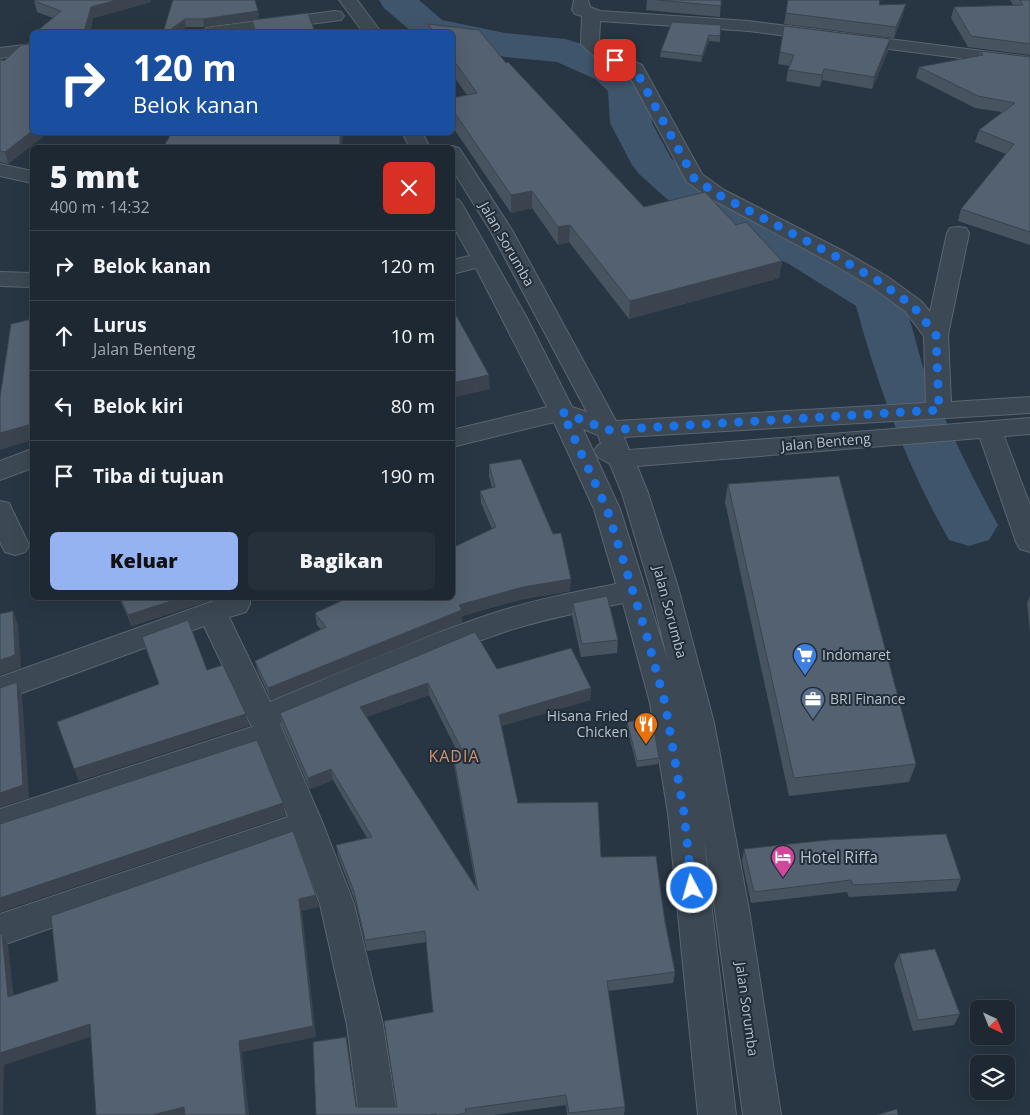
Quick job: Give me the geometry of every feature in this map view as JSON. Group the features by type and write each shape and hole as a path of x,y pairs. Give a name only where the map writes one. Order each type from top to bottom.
{"street":[{"path":"237,30 339,22 323,0"},
{"path":"348,0 370,30"},
{"path":"936,335 913,306 880,282 839,258 717,194 694,178 635,69 603,55 590,44 586,8 749,26 1030,62"},
{"path":"0,53 30,49"},
{"name":"Jalan Sorumba","path":"455,156 500,230 608,430 635,493 664,587 699,723 732,910 762,1115"},
{"path":"0,170 30,177"},
{"name":"Jalan Sorumba","path":"455,209 515,318 607,509 665,703 684,813 716,1115"},
{"path":"936,418 936,335 958,232"},
{"path":"455,266 484,260"},
{"path":"0,279 30,280"},
{"name":"Jalan Benteng","path":"622,459 1030,405"},
{"name":"Jalan Benteng","path":"936,418 989,429 1030,426"},
{"path":"455,438 532,420 566,421 608,430"},
{"path":"566,421 622,459"},
{"name":"Jalan Benteng","path":"608,430 889,425"},
{"path":"989,429 1030,542"},
{"path":"0,471 30,459"},
{"path":"0,510 16,544"},
{"path":"0,823 266,726 384,667 501,622 568,604 632,591"},
{"path":"0,689 224,605 266,726 307,824 337,904 365,1025 378,1115"},
{"path":"0,930 307,824"}],"building":[{"path":"117,0 91,7 85,30 38,30 61,11 34,1"},
{"path":"173,0 255,0 258,11 203,19 185,19 170,30 164,30"},
{"path":"657,0 721,0 721,6"},
{"path":"788,0 880,0 879,5 906,4 896,27 786,13"},
{"path":"1020,0 1030,0 1030,44 971,36 954,7 1023,5"},
{"path":"308,13 314,30 255,30 252,20"},
{"path":"672,22 721,25 720,36 709,35 702,56 661,51"},
{"path":"428,24 479,30 506,63 508,62 644,207 705,192 736,225 746,222 782,261 630,301 570,225 558,227 532,191 511,195 455,113 455,97 477,93 455,62 455,30 432,30"},
{"path":"784,26 890,39 874,77 824,69 822,75 788,70 794,55 780,52"},
{"path":"30,44 30,133 5,152 0,151 0,59 4,61 21,45"},
{"path":"980,51 1030,57 1030,232 961,209 1014,144 979,130 1015,103 978,96 919,67 983,55"},
{"path":"170,135 340,135 340,145 165,145"},
{"path":"456,315 489,375 455,382"},
{"path":"30,319 30,425 0,433 0,397 11,324"},
{"path":"521,459 553,534 561,533 571,579 523,587 459,605 462,610 268,688 255,661 326,627 315,613 344,600 455,600 455,547 496,527 480,491 495,487 489,464"},
{"path":"839,476 916,764 794,778 728,484"},
{"path":"607,596 618,640 582,644 573,603"},
{"path":"121,600 175,600 128,615"},
{"path":"13,611 15,655 0,660 0,614"},
{"path":"188,620 207,670 223,665 246,714 74,769 57,722 159,684 142,637"},
{"path":"475,632 497,669 571,648 591,688 499,715 518,803 598,802 601,857 656,856 665,922 675,972 607,981 625,1107 569,1113 566,1095 465,1109 466,1113 455,1115 316,1115 313,1042 346,1037 356,1107 397,1107 384,1021 433,1012 425,931 365,940 354,892 336,845 372,837 331,769 308,778 280,713","holes":["428,683 463,752 453,754 478,891 360,707"]},
{"path":"17,682 23,785 0,793 0,688"},
{"name":"Hisana Fried Chicken","path":"652,718 659,758 637,761 627,722"},
{"path":"257,740 283,803 0,898 0,824"},
{"path":"293,831 316,895 299,899 313,1026 239,1041 246,1115 185,1115 184,1107 152,1115 96,1115 90,1024 0,1053 0,934 2,933 8,997 58,981 51,916"},
{"path":"946,834 961,879 853,885 851,880 754,892 744,849 827,840"},
{"path":"935,949 960,1014 918,1020 899,954"},
{"path":"897,1109 898,1115 877,1115"}],"waterway":[{"path":"397,0 430,29 435,30"},
{"path":"455,35 505,45 565,51 609,71 628,88 631,123 654,165 703,207 805,254 878,299 899,370 936,460 969,525"}],"place":[{"name":"Indomaret","path":"805,676"},
{"name":"BRI Finance","path":"813,720"},
{"name":"Hisana Fried Chicken","path":"646,745"},
{"name":"Hotel Riffa","path":"783,878"}],"district":[{"name":"KADIA","path":"454,756"}],"route":[{"path":"615,60 635,69 694,178 717,194 839,258 880,282 913,306 936,335 939,410 608,430 562,412 607,509 646,633 665,703 684,813 692,888"}]}
